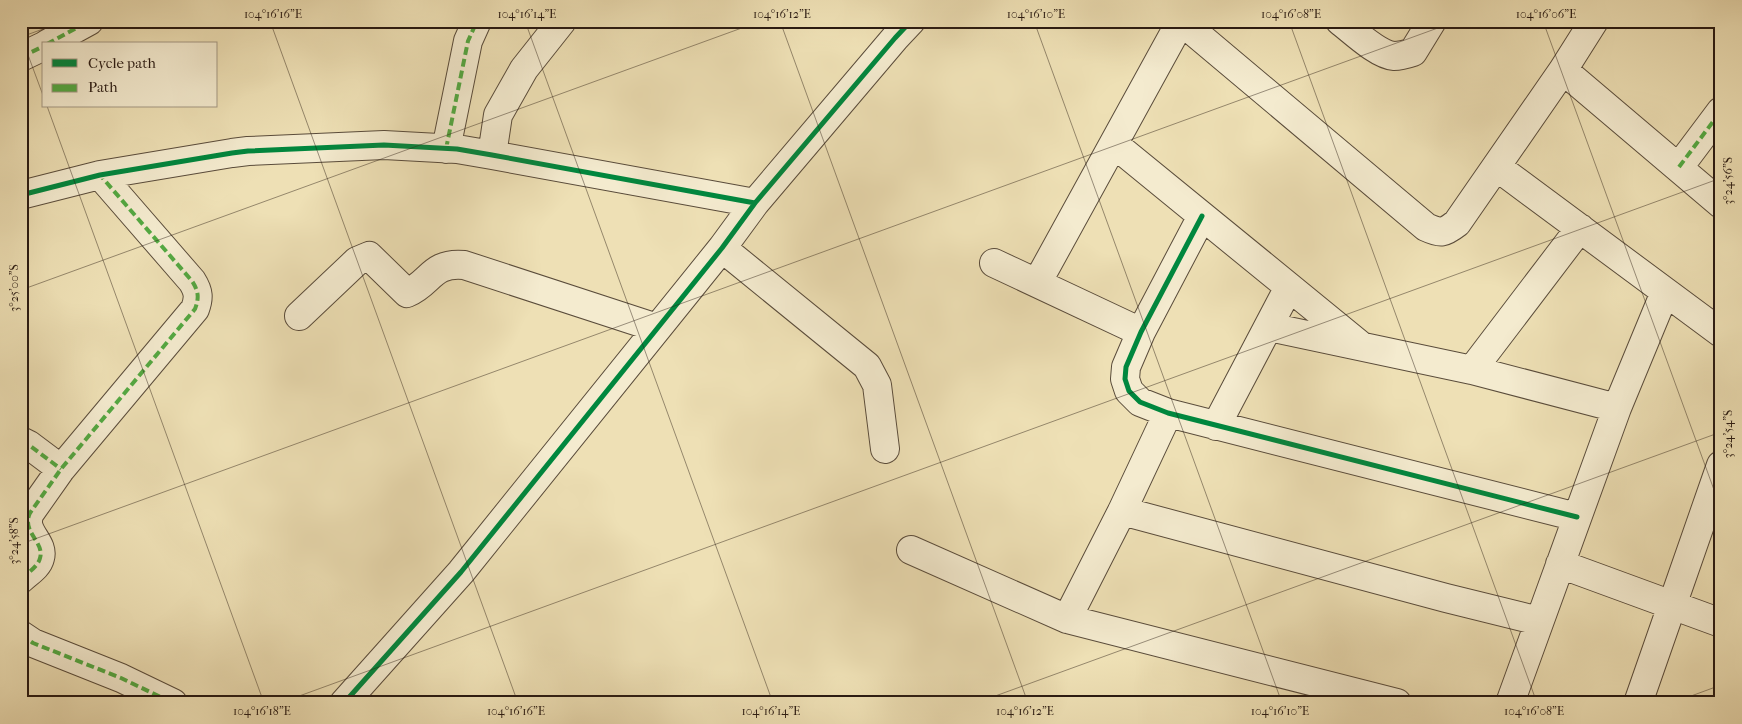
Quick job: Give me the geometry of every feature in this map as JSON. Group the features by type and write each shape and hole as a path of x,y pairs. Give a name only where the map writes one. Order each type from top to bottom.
{"street":[{"path":"52,42 89,21"},
{"path":"446,148 468,41 477,21"},
{"path":"492,155 498,115 524,69 562,21"},
{"path":"344,703 461,572 722,248 756,203 911,21"},
{"path":"1038,283 1181,21 1426,227 1436,232 1447,231 1457,223 1564,70 1594,21"},
{"path":"1340,21 1377,49 1395,56 1413,52 1432,21"},
{"path":"21,56 42,47"},
{"path":"1564,70 1721,204"},
{"path":"1678,167 1721,111"},
{"path":"1114,144 1362,347"},
{"path":"21,195 100,175 248,151 384,145 446,148 492,155 756,203"},
{"path":"1497,167 1721,333"},
{"path":"21,579 35,566 40,558 40,550 27,520 60,469 195,309 199,299 197,289 192,281 100,175"},
{"path":"1202,216 1141,332 1126,367 1125,380 1129,391 1140,402 1168,414 1577,517"},
{"path":"1472,370 1580,228"},
{"path":"722,248 866,366 877,385 885,449"},
{"path":"298,316 357,261 369,256 407,293 431,274 445,266 453,264 464,265 657,328"},
{"path":"994,263 1141,332"},
{"path":"1216,426 1289,287"},
{"path":"1510,703 1617,408 1665,292"},
{"path":"1269,327 1472,370 1617,408"},
{"path":"1067,619 1122,512 1168,414"},
{"path":"21,441 60,469"},
{"path":"1638,703 1721,464"},
{"path":"1122,512 1539,621"},
{"path":"911,550 1067,619 1397,703"},
{"path":"1560,564 1721,623"},
{"path":"21,635 33,643 122,678 173,703"}],"marked path":[{"path":"51,42 89,21"},
{"path":"446,149 468,41 477,21"},
{"path":"21,57 42,47"},
{"path":"1679,167 1721,111"},
{"path":"21,579 35,567 41,552 28,526 30,513 61,469 195,309 197,302 198,295 192,281 100,175"},
{"path":"21,441 61,469"},
{"path":"21,635 33,643 121,678 173,703"}],"cycle path":[{"path":"344,703 461,572 722,248 755,203 911,21"},
{"path":"21,195 100,175 232,153 384,145 457,149 755,203"},
{"path":"1202,216 1141,332 1126,367 1125,379 1129,391 1140,402 1168,413 1577,517"}]}
